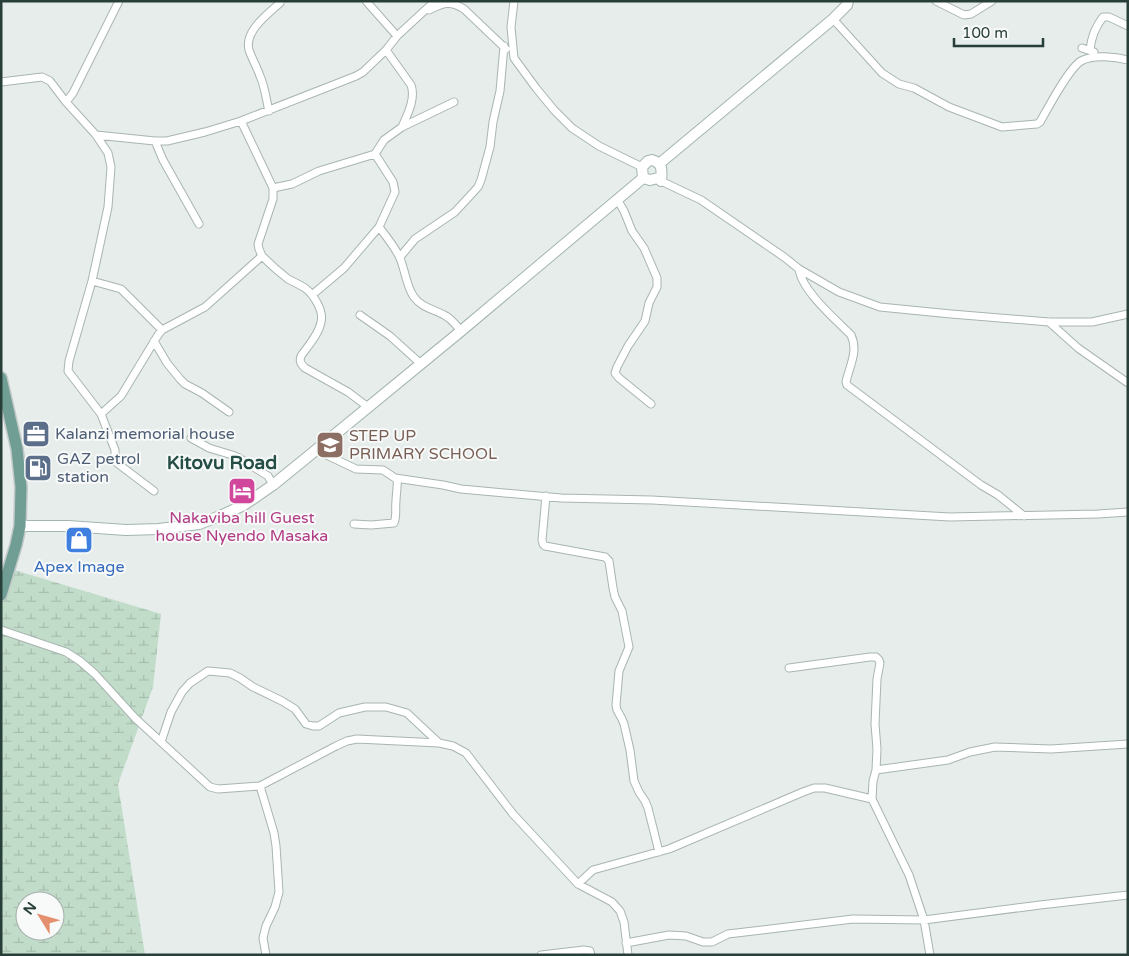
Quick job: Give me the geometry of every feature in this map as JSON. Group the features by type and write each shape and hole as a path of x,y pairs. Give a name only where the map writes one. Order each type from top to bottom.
{"main road":[{"path":"1,378 17,449 21,486 20,526 2,593"}],"street":[{"path":"66,102 73,93 119,1"},
{"path":"366,1 397,36"},
{"path":"96,135 167,141 241,121 356,76 386,50 397,36 435,1"},
{"path":"514,1 511,27 514,58"},
{"path":"936,1 964,14 971,14 992,1"},
{"path":"659,164 833,20 850,2"},
{"path":"269,110 261,78 248,42 261,19 280,3"},
{"path":"424,12 443,3 458,5 504,46 554,110 572,128 599,146 642,167"},
{"path":"1105,57 1086,49 1100,20 1103,17 1110,17 1128,26"},
{"path":"833,20 882,73 899,84 914,88 949,107 1002,127 1037,124 1068,76 1081,61 1092,57 1125,60 1128,52"},
{"path":"400,257 415,239 455,212 478,187 490,147 500,91 504,46"},
{"path":"386,50 413,90 402,127"},
{"path":"1,82 47,78 96,135 108,153 111,167 108,207 92,281 68,370 101,414 115,450 115,460 117,463 154,490"},
{"path":"273,188 292,184 320,171 375,154 384,140 402,127 454,102"},
{"path":"241,121 273,188 273,199 258,244 259,249 262,256 281,273 305,288 312,295 321,314 322,322 302,356 301,364 304,368 348,392 368,407"},
{"path":"155,141 163,160 199,224"},
{"path":"312,295 344,268 379,227 395,192 393,182 375,154"},
{"path":"642,167 652,160 659,164 661,167 661,181"},
{"path":"642,167 643,178"},
{"path":"20,526 68,526 126,530 160,529 199,524 244,505 273,485 421,364 643,178 654,180 658,178 701,200 799,269 840,292 880,307 1049,322 1092,322 1128,314"},
{"path":"617,199 632,231 644,248 657,278 657,287 645,321 628,346 615,373 651,404"},
{"path":"379,227 400,257 412,294 417,302 444,314 461,331"},
{"path":"101,414 121,396 162,330 204,307 262,256"},
{"path":"799,269 801,278 808,290 851,335 854,341 855,349 846,382 847,385 1024,516"},
{"path":"92,281 121,289 162,330"},
{"path":"360,315 390,336 421,364"},
{"path":"1049,322 1078,348 1128,383"},
{"path":"154,341 167,363 185,384 202,393 229,412"},
{"path":"191,438 209,448 239,458 268,476 273,485"},
{"path":"316,450 356,469 383,470 397,479 396,516 394,523 354,524"},
{"path":"395,478 461,489 588,499 652,500 950,517 1128,512"},
{"path":"546,496 543,544 605,557 609,561 615,597 622,611 629,647 619,671 616,705 624,724 634,782 648,808 659,852"},
{"path":"1,630 66,652 80,661 135,718 210,787 218,789 260,786 347,741 357,739 439,743 454,746 466,753 514,814 578,884 612,902 620,911 624,922 628,955"},
{"path":"789,668 870,657 876,657 879,660 875,724 876,770 872,799 910,875 924,920 930,955"},
{"path":"160,742 171,712 182,692 190,683 208,671 230,673 253,687 282,700 295,709 306,724 319,726 339,713 365,708 386,707 408,713 439,743"},
{"path":"876,770 948,760 995,746 1050,749 1128,744"},
{"path":"260,786 274,833 279,892 263,938 266,955"},
{"path":"578,884 593,870 659,852 814,788 825,788 872,799"},
{"path":"626,943 669,935 686,936 703,942 712,942 728,934 853,919 924,920 1128,895"},
{"path":"541,955 584,950 590,951 591,955"}],"green space":[{"path":"1,566 161,614 153,687 118,784 145,955 1,955"}],"place":[{"name":"Kalanzi memorial house","path":"36,434"},
{"name":"STEP UP PRIMARY SCHOOL","path":"330,445"},
{"name":"GAZ petrol station","path":"38,468"},
{"name":"Nakaviba hill Guest house Nyendo Masaka","path":"242,491"},
{"name":"Apex Image","path":"79,540"}],"district":[{"name":"Kitovu Road","path":"222,463"}]}
